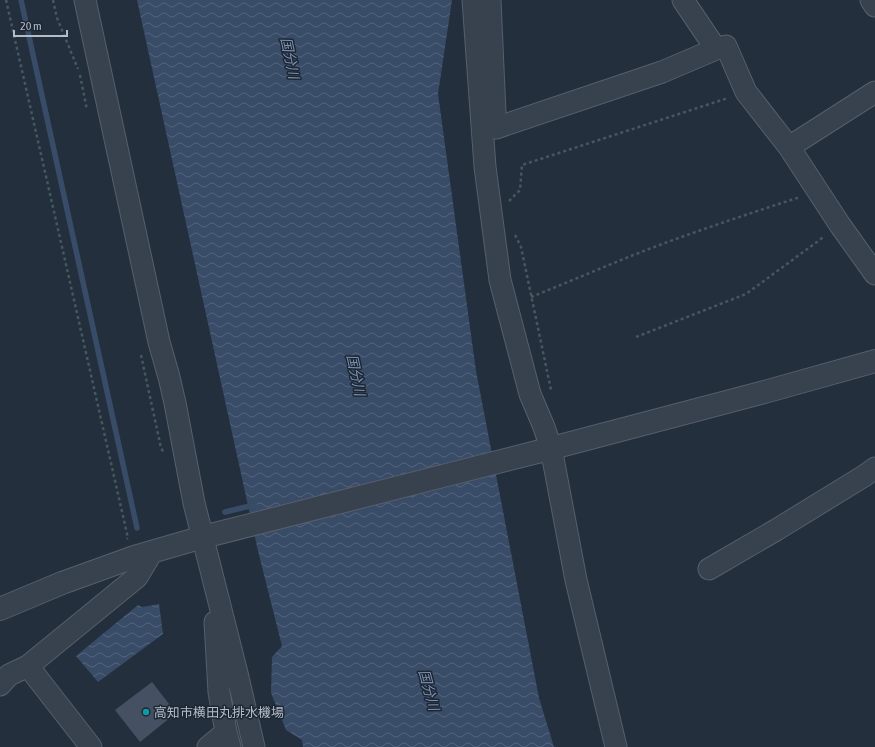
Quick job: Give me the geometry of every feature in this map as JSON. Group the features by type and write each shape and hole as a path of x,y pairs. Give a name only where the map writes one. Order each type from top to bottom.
{"street":[{"path":"71,0 97,58"},
{"path":"85,0 159,342 171,384 194,503 211,535 217,594 254,747"},
{"path":"473,0 491,160 500,280 530,394 544,427"},
{"path":"490,0 496,128 491,160 505,211 516,286 545,403 544,450 567,531 596,613 630,747"},
{"path":"683,0 716,50"},
{"path":"871,0 875,6"},
{"path":"496,128 662,72 726,46 746,92 789,147 840,225 875,274"},
{"path":"789,147 875,92"},
{"path":"0,609 62,583 134,557 211,535 768,392 875,361"},
{"path":"709,569 783,526 875,468"},
{"path":"567,531 576,580 616,747"},
{"path":"0,685 9,675 28,666 137,577 152,552"},
{"path":"208,747 228,740 219,692 214,623 217,594"},
{"path":"28,666 91,747"}],"path":[{"path":"6,0 128,538 121,542"},
{"path":"551,390 521,247 505,211 520,190 522,165 746,92"},
{"path":"531,297 636,254 725,222 818,192"},
{"path":"636,337 746,294 840,225"}],"water":[{"name":"国分川","path":"137,0 452,0 438,94 476,371 539,698 554,747 303,747 302,740 286,730 271,693 272,657 282,646 258,551"},
{"path":"159,604 163,634 98,682 76,656 138,605 142,607"}],"building":[{"name":"高知市横田丸排水機場","path":"152,682 176,713 140,742 115,710"}],"waterway":[{"path":"21,0 137,528"},
{"path":"225,512 254,505"}],"place":[{"name":"高知市横田丸排水機場","path":"146,712"}]}
